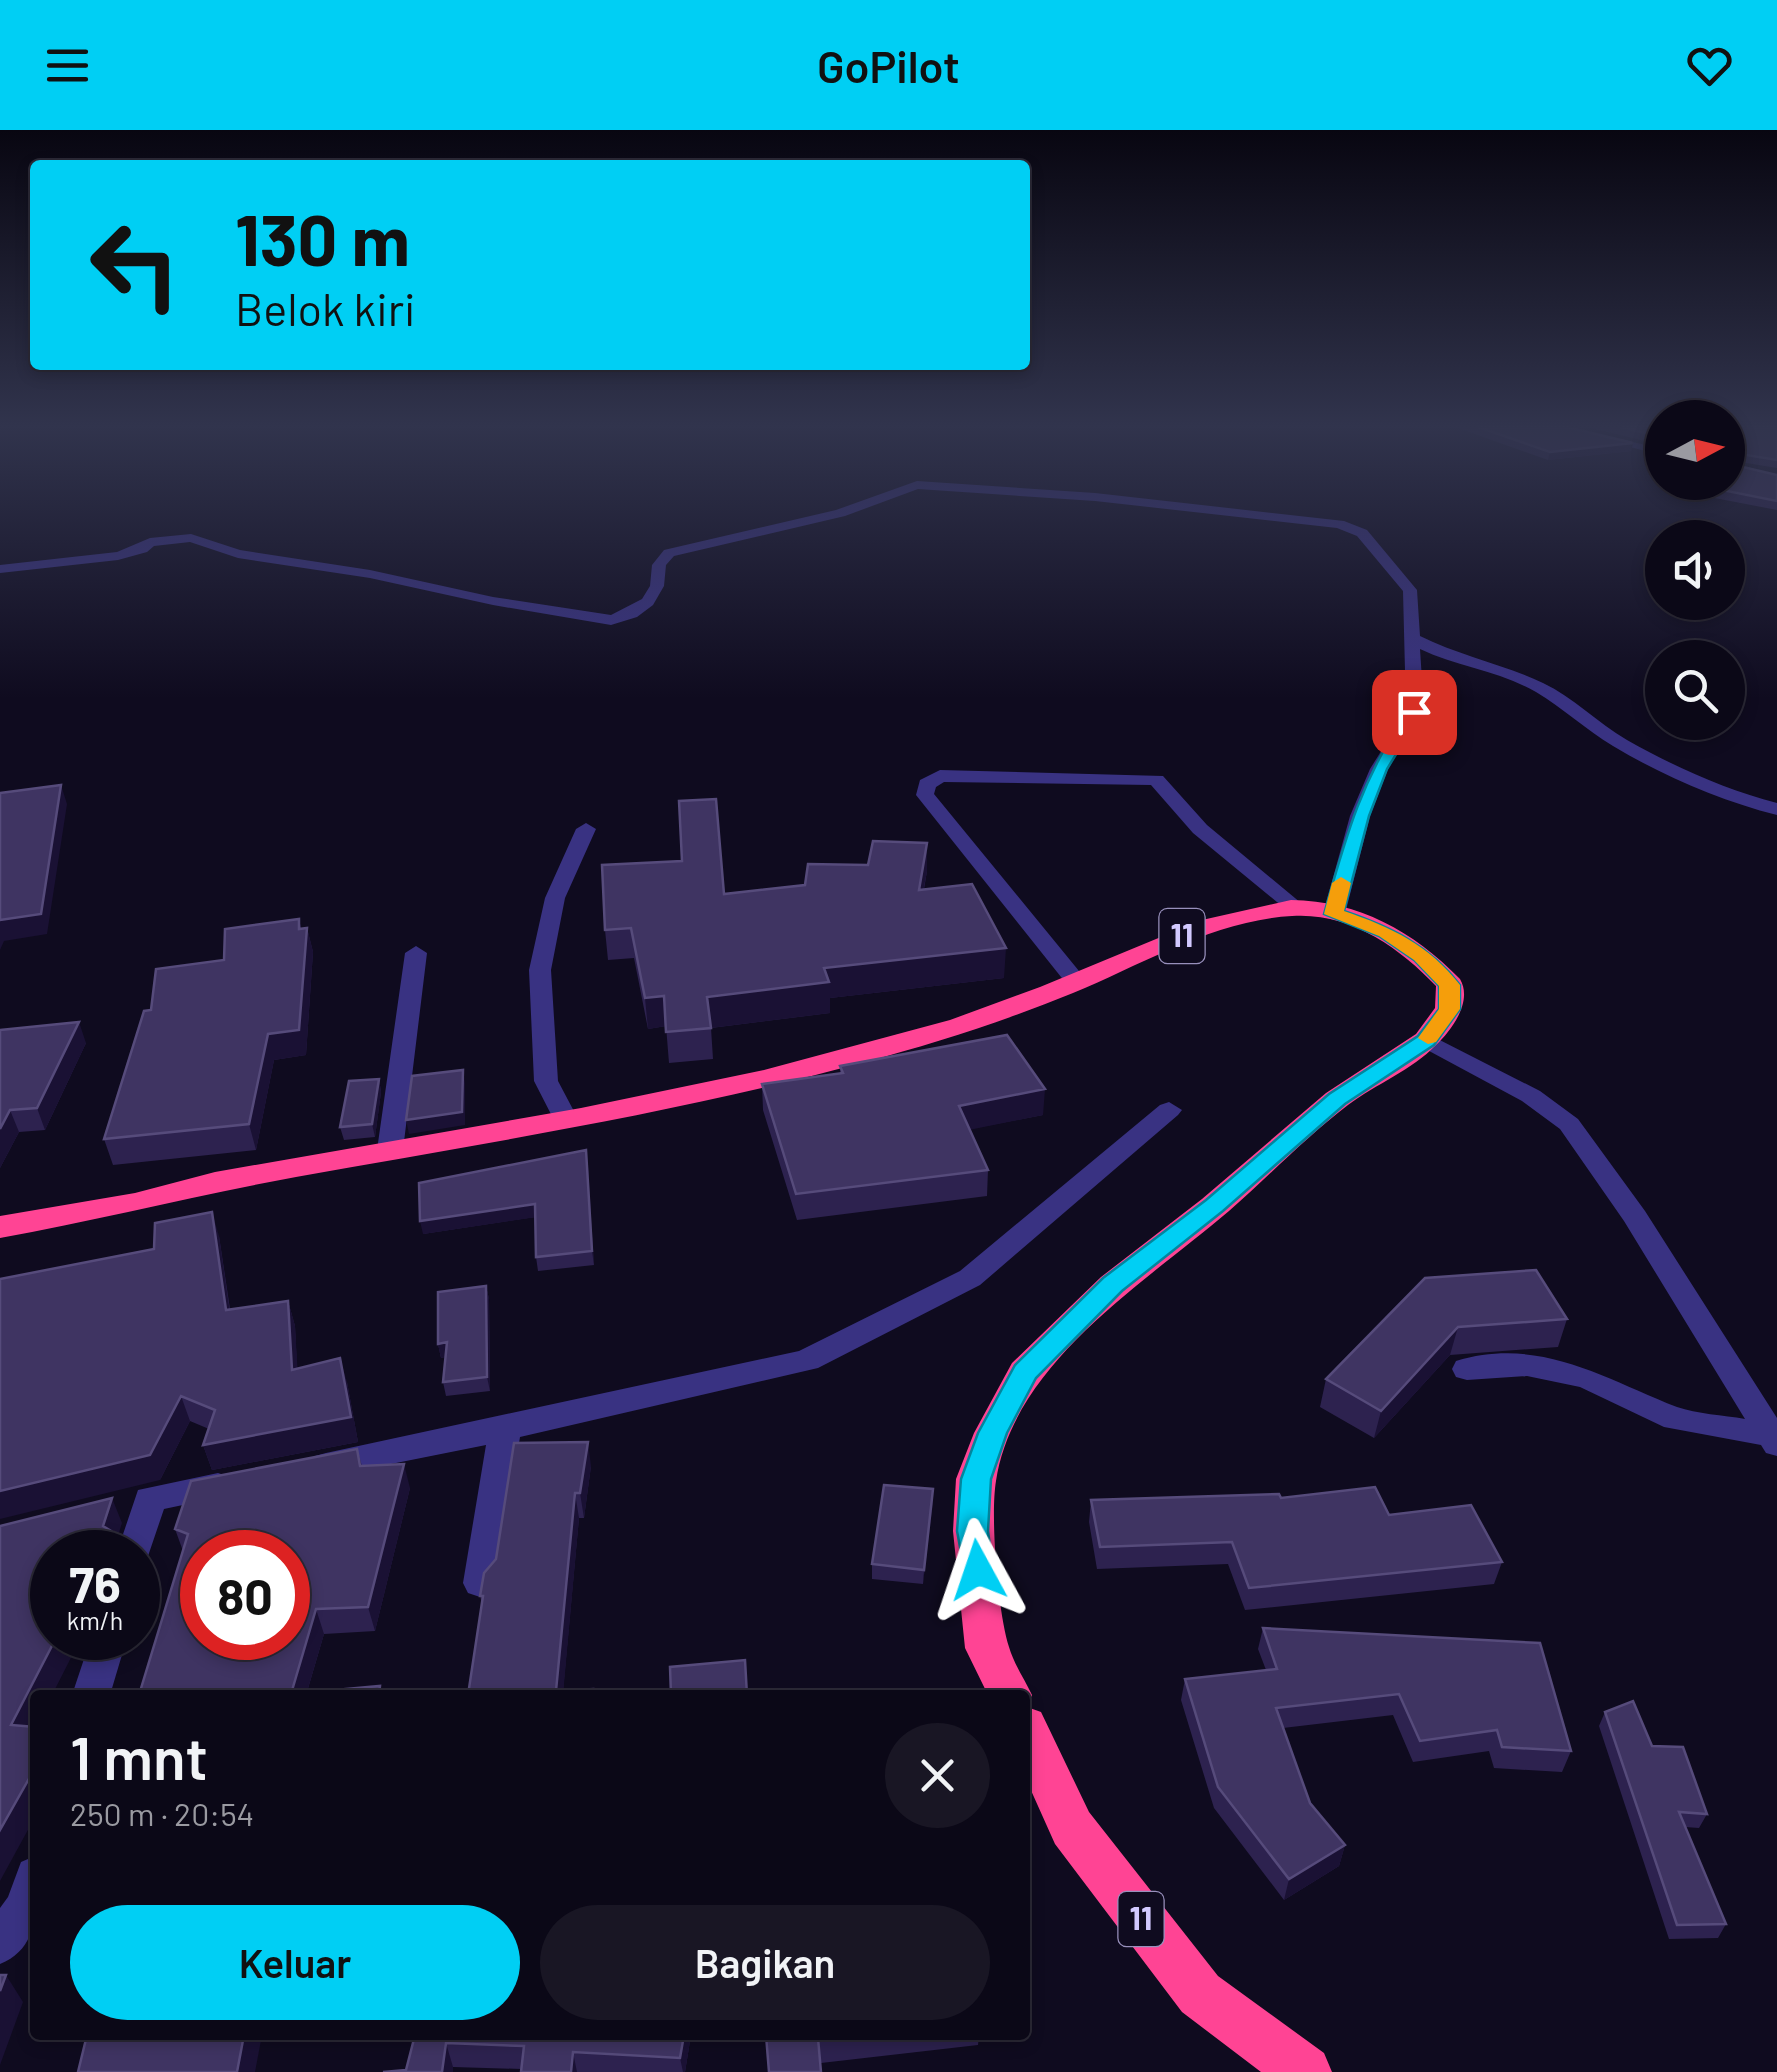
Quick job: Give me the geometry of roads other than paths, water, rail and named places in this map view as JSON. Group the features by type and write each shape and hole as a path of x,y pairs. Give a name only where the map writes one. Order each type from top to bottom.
{"highway":[{"name":"11","path":"0,1227 811,1066 943,1031 1076,982 1224,920 1296,908 1334,914 1386,932 1422,956 1450,985 1449,1009 1426,1040 1337,1099 1214,1206 1112,1284 1025,1372 992,1433 976,1479 972,1531 987,1648 1008,1690"},
{"name":"11","path":"1030,1737 1072,1828 1200,1994 1305,2072"}],"street":[{"path":"0,569 118,556 159,540 192,538 238,554 370,574 493,601 611,620 626,617 649,602 661,584 659,565 669,553 820,518"},
{"path":"1282,518 1340,524 1362,533 1410,590 1414,712 1379,769 1366,800 1334,914"},
{"path":"1413,639 1454,659 1495,669 1541,688 1620,743 1732,797 1777,809"},
{"path":"1076,982 925,795 927,784 940,776 1156,780 1200,828 1296,908"},
{"path":"564,1118 546,1081 540,970 555,898 586,829"},
{"path":"390,1150 416,953"},
{"path":"1426,1040 1532,1096 1568,1124 1634,1217 1774,1440"},
{"path":"300,1470 505,1429 807,1360 970,1278 1169,1110"},
{"path":"1468,1369 1527,1365 1587,1378 1675,1419 1774,1440"},
{"path":"480,1583 505,1429"},
{"path":"112,1508 243,1481"},
{"path":"141,1530 150,1500"},
{"path":"92,1690 101,1660"},
{"path":"0,1943 26,1907 30,1893"}]}
